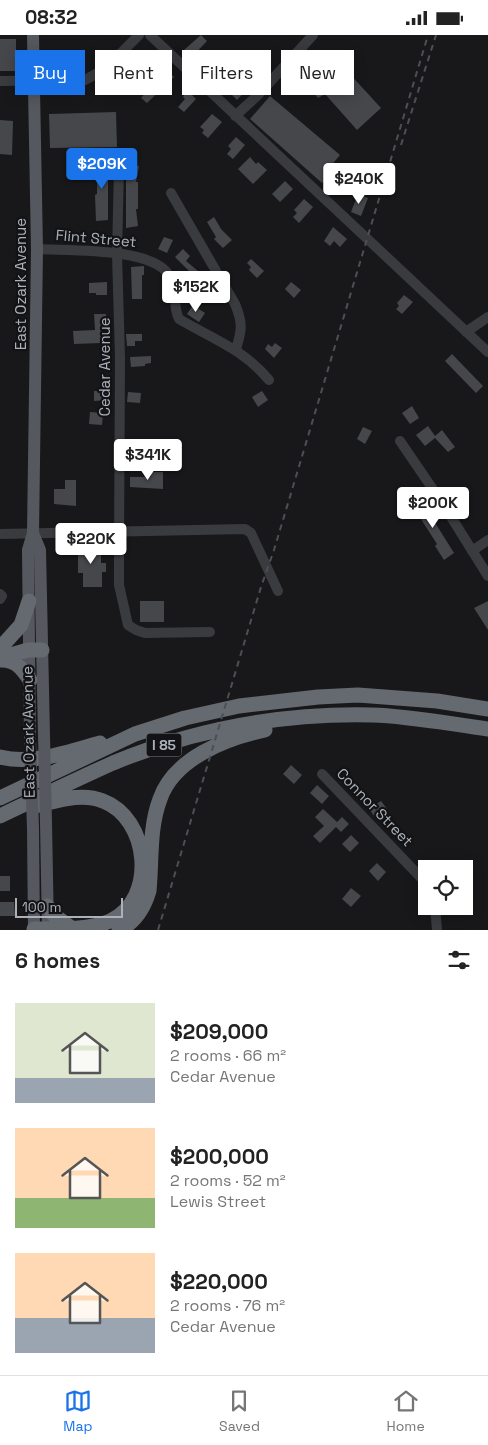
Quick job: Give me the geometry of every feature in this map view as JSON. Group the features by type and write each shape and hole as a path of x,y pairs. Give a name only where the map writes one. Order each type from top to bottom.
{"highway":[{"path":"1,653 21,625 29,601"},
{"path":"1,653 35,645"},
{"path":"1,653 6,660 17,664 30,680"},
{"name":"I 85","path":"0,798 135,735 185,718 239,706 318,697 396,697 488,709"},
{"path":"119,930 133,921 146,902 154,822 159,799 170,779 207,748 248,733 327,715"},
{"name":"I 85","path":"6,813 114,763 162,745 240,725 327,715 397,717 488,729"},
{"path":"0,757 11,760 38,758 135,735"},
{"path":"6,813 68,799 90,797 112,805 121,812 134,831 142,864 139,887 134,898 120,915 110,921 93,925 41,929"},
{"path":"47,906 59,919 70,927"}],"main road":[{"name":"East Ozark Avenue","path":"32,35 33,50"},
{"name":"East Ozark Avenue","path":"34,95 38,249 33,533 28,549 29,601 44,736 47,906 41,929"},
{"name":"East Ozark Avenue","path":"33,533 40,550 35,645 30,680 30,739 32,828 41,929"}],"street":[{"path":"85,78 96,75 114,61 139,35"},
{"path":"150,35 235,117 488,352"},
{"path":"235,117 313,35"},
{"path":"0,81 15,81"},
{"name":"Cedar Avenue","path":"118,167 117,254 120,357 119,585 128,625 136,630 145,633 210,632"},
{"path":"171,193 238,311 242,330 236,349"},
{"name":"Flint Street","path":"38,249 140,257 162,267 170,276 174,287 174,311 179,319 236,349 255,364 269,380"},
{"path":"466,332 488,317"},
{"path":"400,441 488,576"},
{"path":"0,534 245,529 251,533 278,591"},
{"path":"472,551 488,540"},
{"path":"0,594 2,596 0,599"},
{"name":"Connor Street","path":"322,774 418,875"},
{"path":"436,915 437,930"}],"building":[{"path":"201,35 207,41 199,50 184,50"},
{"path":"0,39 16,39 15,71 0,71"},
{"path":"354,79 381,108 357,130 326,95 354,95"},
{"path":"143,95 155,95 147,103 141,98"},
{"path":"185,95 192,95 196,99 184,112 178,107 185,99 183,97"},
{"path":"232,95 242,95 237,100"},
{"path":"270,96 340,155 325,173 329,176 322,183 250,119"},
{"path":"116,112 117,147 50,148 49,114"},
{"path":"212,114 222,122 208,138 202,133 204,130 200,127"},
{"path":"0,120 13,121 12,155 0,154"},
{"path":"236,137 245,145 233,159 227,154 231,149 228,146"},
{"path":"250,157 256,164 258,162 267,170 253,184 238,169"},
{"path":"108,160 108,220 96,221 95,195 97,194 97,170 92,171 92,161"},
{"path":"126,163 139,166 136,182 138,182 138,209 136,209 138,226 126,228"},
{"path":"285,181 293,189 280,202 272,194"},
{"path":"358,194 368,198 361,216 351,212"},
{"path":"304,199 313,207 299,223 293,217 297,213 294,210"},
{"path":"214,217 221,229 232,240 223,248 214,239 216,237 207,222"},
{"path":"333,227 347,239 340,247 334,241 330,246 324,241"},
{"path":"164,237 173,240 167,253 158,249"},
{"path":"183,249 190,256 186,261 204,276 199,283 187,274 189,271 175,257"},
{"path":"251,259 264,271 257,278 249,270 251,267 247,263"},
{"path":"144,266 142,299 132,299 131,267"},
{"path":"107,282 107,295 89,293 89,283"},
{"path":"291,282 301,290 294,298 285,289"},
{"path":"404,295 413,302 402,314 396,309 399,306 397,303"},
{"path":"193,305 205,313 199,322 187,314"},
{"path":"94,314 106,314 107,324 101,324 101,343 74,344 73,331 95,330"},
{"path":"126,334 142,334 142,341 135,341 135,346 127,346"},
{"path":"275,343 282,348 274,358 265,349 268,344 272,347"},
{"path":"452,354 483,386 476,393 445,361"},
{"path":"151,356 151,363 145,364 145,366 131,367 130,357"},
{"path":"94,391 107,391 107,400 94,401"},
{"path":"262,391 268,400 258,407 252,397"},
{"path":"128,392 141,393 140,403 127,402"},
{"path":"412,406 419,418 410,424 402,413"},
{"path":"90,412 103,413 102,425 89,424"},
{"path":"428,426 435,436 442,430 455,447 448,452 435,438 425,446 416,435"},
{"path":"363,427 372,431 365,444 357,439"},
{"path":"150,472 163,472 163,489 130,487 130,477 151,477"},
{"path":"65,480 76,480 76,506 54,504 54,489 65,489"},
{"path":"419,497 454,553 444,560 435,546 437,544 410,502"},
{"path":"78,545 101,545 101,563 106,563 106,572 102,572 102,587 83,587 83,573 78,573"},
{"path":"140,601 164,601 164,622 140,622"},
{"path":"488,601 488,630 474,608"},
{"path":"291,765 302,775 294,784 283,774"},
{"path":"317,785 329,796 322,804 310,793"},
{"path":"381,801 387,809 375,817 369,809"},
{"path":"323,809 337,822 342,817 349,824 341,832 336,827 320,843 313,836 324,826 315,817"},
{"path":"351,835 359,843 350,852 342,844"},
{"path":"377,863 386,872 378,881 369,871"},
{"path":"0,876 10,876 10,891 0,891"},
{"path":"351,888 361,896 351,907 342,899"},
{"path":"0,902 14,902 15,916 0,916"}],"railway":[{"path":"158,930 428,35"},
{"path":"401,145 436,35"}]}
